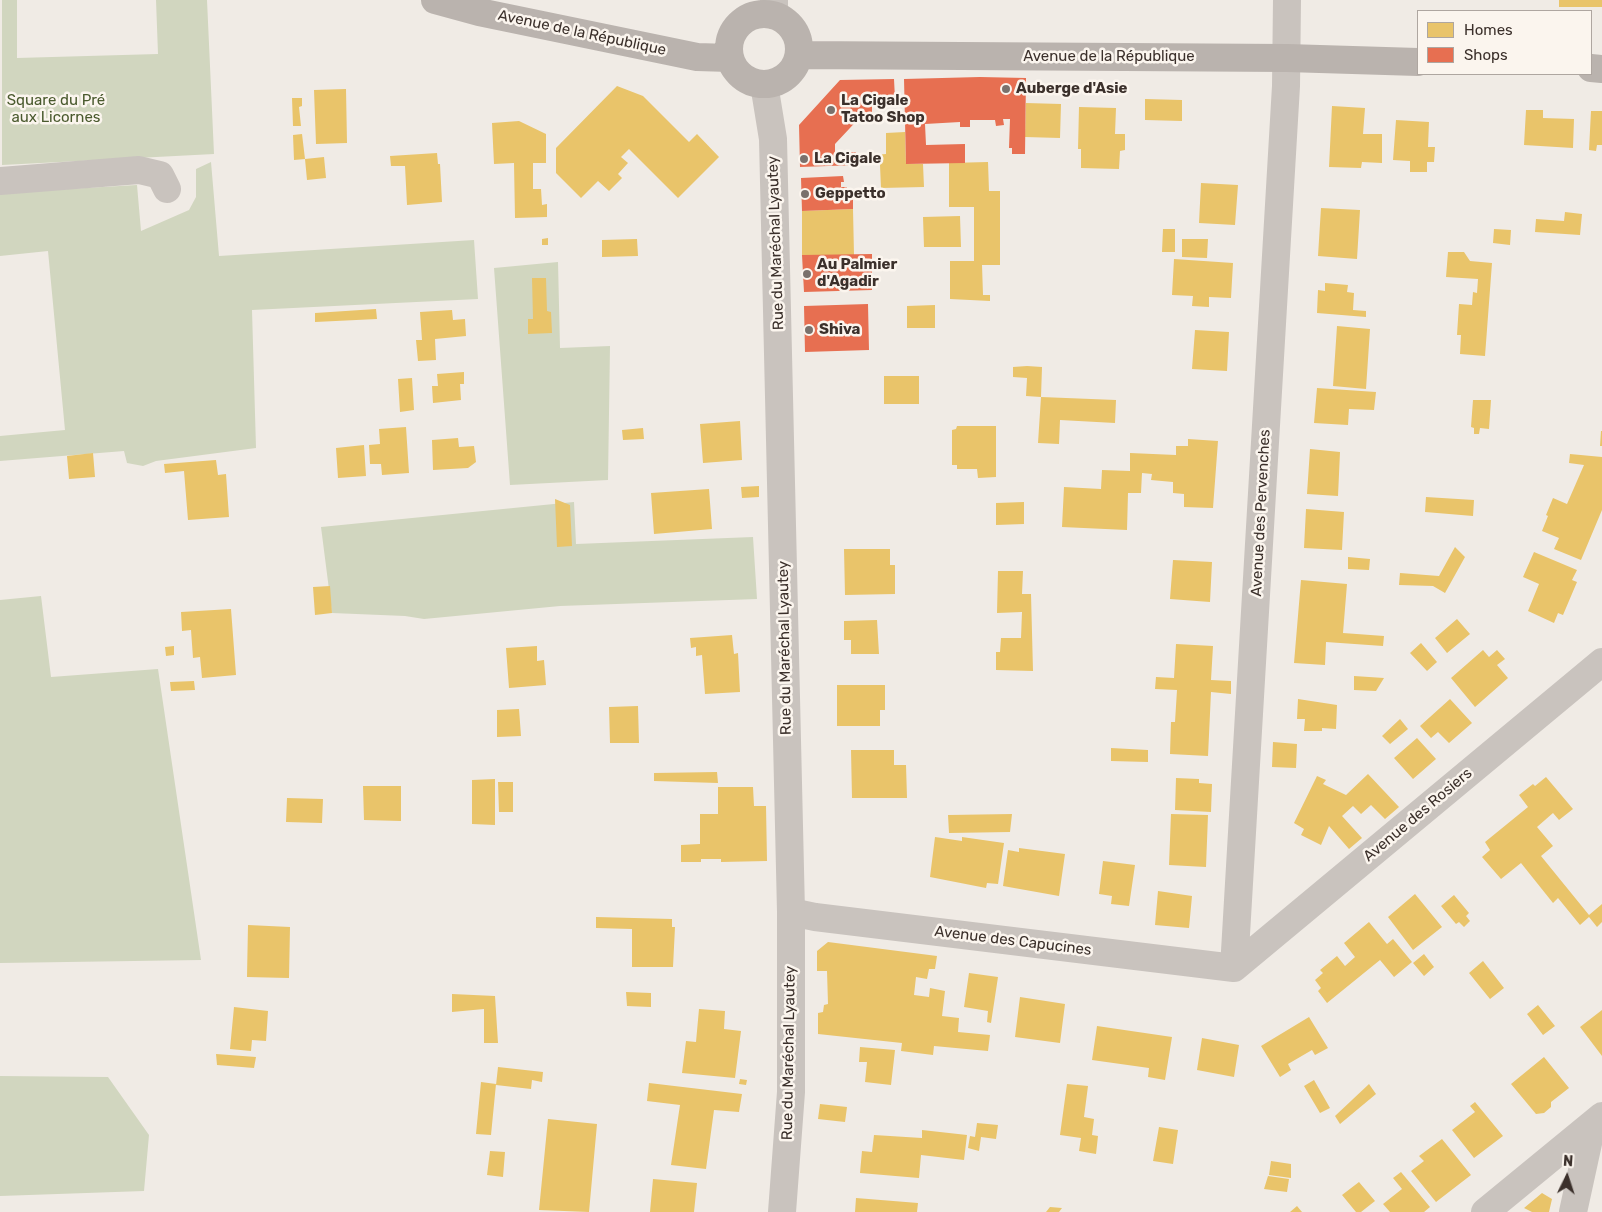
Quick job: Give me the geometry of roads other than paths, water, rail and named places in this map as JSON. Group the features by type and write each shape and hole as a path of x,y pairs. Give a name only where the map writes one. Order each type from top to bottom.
{"main road":[{"name":"Avenue de la République","path":"435,0 479,12 697,57 730,58"},
{"path":"774,7 796,32 799,41 799,55 792,70 780,80 764,84 752,82 736,71 730,58 730,38 739,23 747,17 761,14 774,7"},
{"name":"Avenue de la République","path":"799,55 1287,58 1417,62"}],"street":[{"name":"Avenue des Pervenches","path":"1234,968 1287,58 1287,0"},
{"name":"Rue du Maréchal Lyautey","path":"764,84 773,139 792,912 792,1092 782,1212"},
{"path":"0,181 138,170 160,175 168,189"},
{"name":"Avenue des Rosiers","path":"1234,968 1602,662"},
{"name":"Avenue des Capucines","path":"792,912 815,917 1234,968"},
{"path":"1486,1212 1597,1121"},
{"path":"1573,1212 1597,1121"}],"place":[{"name":"Auberge d'Asie","path":"1006,89"},
{"name":"La Cigale Tatoo Shop","path":"831,110"},
{"name":"La Cigale","path":"804,159"},
{"name":"Geppetto","path":"805,194"},
{"name":"Au Palmier d'Agadir","path":"807,274"},
{"name":"Shiva","path":"809,330"}],"park label":[{"name":"Square du Pré aux Licornes","path":"56,110"}]}
